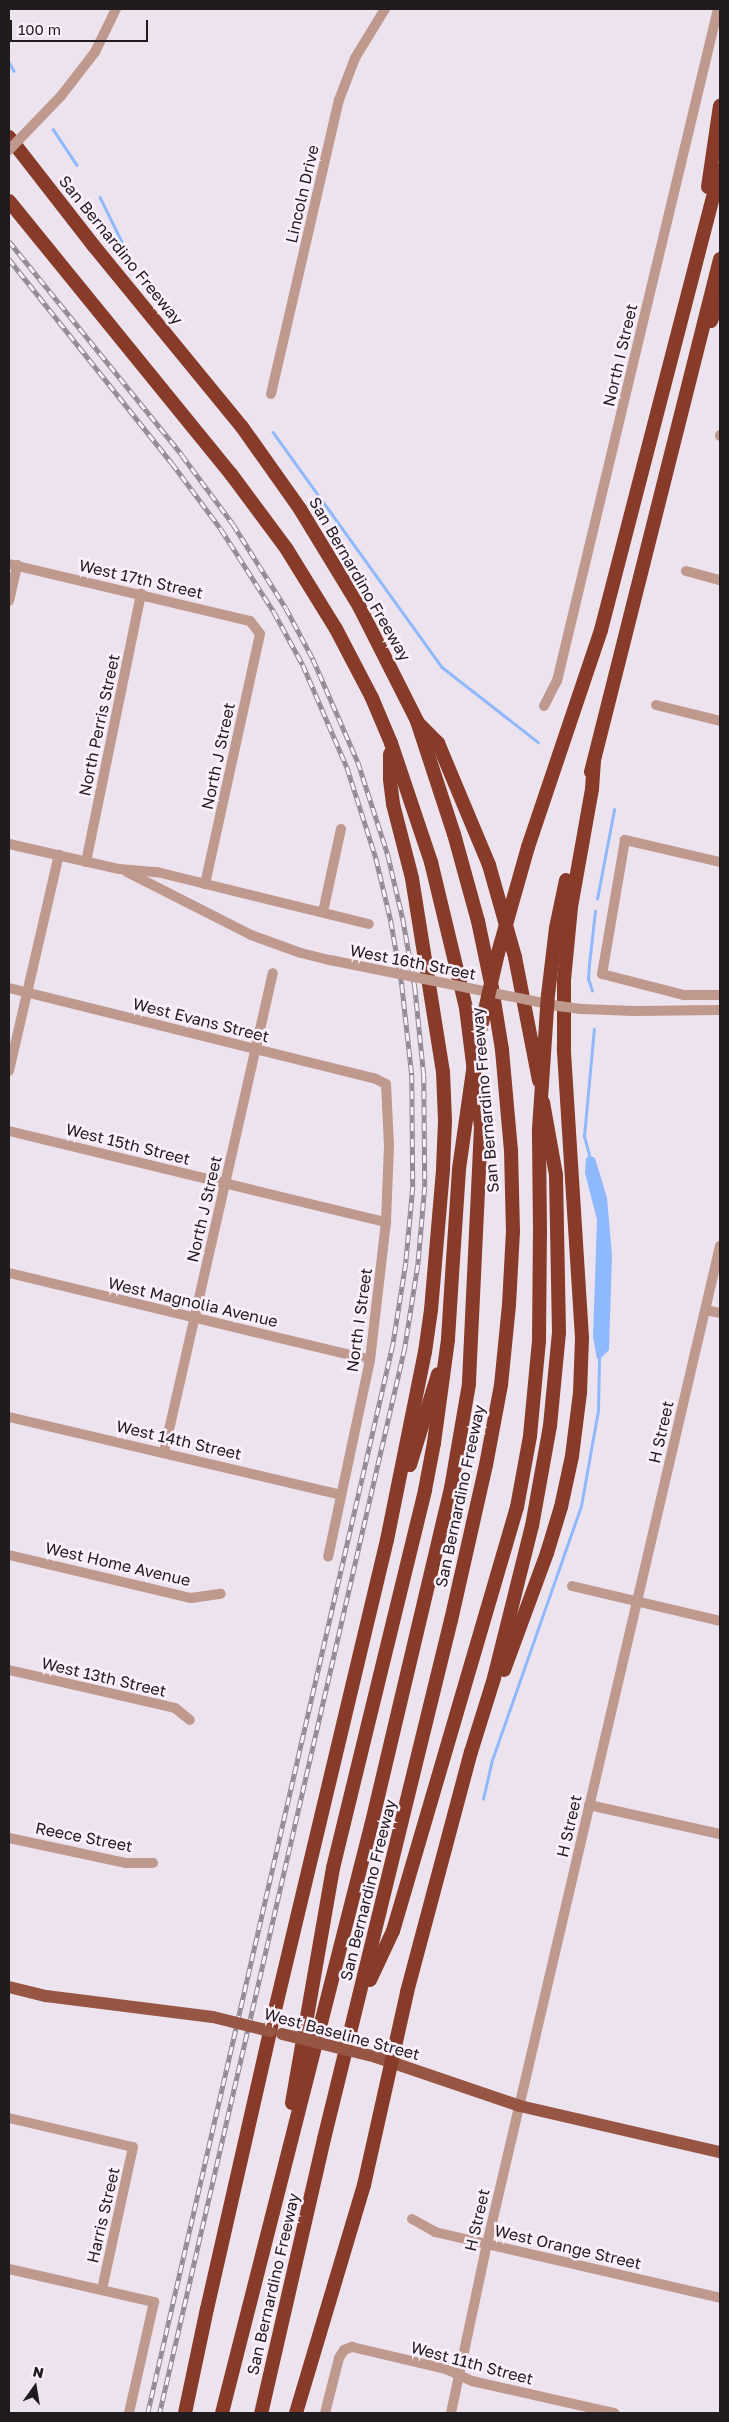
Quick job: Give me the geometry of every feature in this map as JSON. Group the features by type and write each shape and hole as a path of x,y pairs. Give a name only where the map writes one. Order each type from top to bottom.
{"highway":[{"path":"701,244 720,106"},
{"name":"San Bernardino Freeway","path":"9,137 94,246 242,427 300,509 359,606 417,722 456,844 478,921 492,988 502,1050 511,1150 513,1231 510,1296 501,1385 486,1465 451,1620 261,2413"},
{"path":"272,2213 333,1868 425,1490 440,1407 448,1340 459,1169 476,1049 498,953 528,847 601,630 720,170"},
{"name":"San Bernardino Freeway","path":"9,202 231,474 286,548 336,628 372,698 391,743 431,862 438,889 466,1008 481,1127 469,1384 451,1488 371,1826 222,2413"},
{"path":"358,2005 393,1931 517,1508 530,1436 539,1342 539,1129 548,995 556,928 584,788 594,763 720,259"},
{"path":"694,363 720,299"},
{"path":"296,2413 364,2185 418,1947 471,1752 494,1678 532,1526 550,1426 559,1332 556,1175 528,1013 515,957 489,865 438,743 417,722"},
{"path":"185,2413 270,2031 387,1540 428,1330 440,1222 444,1121 443,1072 426,954 412,878 393,804 390,779 391,743"},
{"path":"494,1678 503,1673 555,1525 572,1456 580,1393 582,1338 564,1048 564,980 571,907 593,786 594,763"},
{"path":"387,1540 448,1340"}],"main road":[{"name":"West Baseline Street","path":"9,1987 46,1996 213,2017 376,2056 520,2106 720,2152"}],"street":[{"path":"9,150 61,96 95,52 116,9"},
{"name":"Lincoln Drive","path":"271,394 339,100 355,58 385,9"},
{"name":"North I Street","path":"544,706 557,682 718,9"},
{"path":"9,601 13,564"},
{"name":"West 17th Street","path":"13,564 250,620 260,634"},
{"path":"686,571 720,580"},
{"name":"North Perris Street","path":"86,862 141,594"},
{"name":"North J Street","path":"205,884 260,634"},
{"path":"656,705 720,721"},
{"path":"323,912 341,830"},
{"path":"720,862 626,840 602,974 684,994 720,995"},
{"name":"West 16th Street","path":"9,844 119,869 157,872 369,924"},
{"path":"9,1071 59,856"},
{"name":"West 16th Street","path":"119,869 168,891 251,935 301,953 330,960 581,1009 720,1010"},
{"name":"North J Street","path":"164,1452 273,973"},
{"name":"West Evans Street","path":"9,988 374,1078 386,1084"},
{"name":"North I Street","path":"328,1556 370,1360 386,1222 390,1146 386,1084"},
{"name":"West 15th Street","path":"9,1130 386,1222"},
{"name":"H Street","path":"451,2413 487,2244 720,1246"},
{"name":"West Magnolia Avenue","path":"9,1273 370,1360"},
{"path":"705,1310 720,1313"},
{"name":"West 14th Street","path":"9,1417 341,1495"},
{"name":"West Home Avenue","path":"9,1555 191,1598 221,1594"},
{"path":"572,1586 720,1621"},
{"name":"West 13th Street","path":"9,1670 175,1708 190,1720"},
{"path":"589,1805 720,1834"},
{"name":"Reece Street","path":"9,1838 126,1863 153,1863"},
{"name":"Harris Street","path":"9,2118 133,2147 102,2289"},
{"name":"West Orange Street","path":"412,2219 435,2232 720,2298"},
{"path":"9,2268 154,2302 129,2413"},
{"name":"West 11th Street","path":"325,2413 339,2358 344,2350 352,2347 446,2369 472,2381 614,2413"}],"water":[{"path":"589,1155 595,1158 607,1198 612,1255 609,1350 601,1358 597,1359 593,1337 597,1220 585,1173 586,1159"}],"waterway":[{"path":"9,62 14,71"},
{"path":"53,129 77,165"},
{"path":"100,197 123,244"},
{"path":"273,432 442,667 538,742"},
{"path":"597,899 614,810"},
{"path":"592,991 588,979 595,911"},
{"path":"589,1155 584,1136 594,1029"},
{"path":"483,1799 491,1763 581,1506 598,1411 599,1359"}],"railway":[{"path":"9,241 182,455 233,524 286,608 313,659 358,762 388,855 403,919 415,987 424,1075 425,1187 418,1265 405,1348 160,2413"},
{"path":"9,259 172,463 221,529 274,612 303,665 347,767 376,858 391,921 402,985 412,1075 413,1187 406,1263 393,1345 148,2413"}]}
